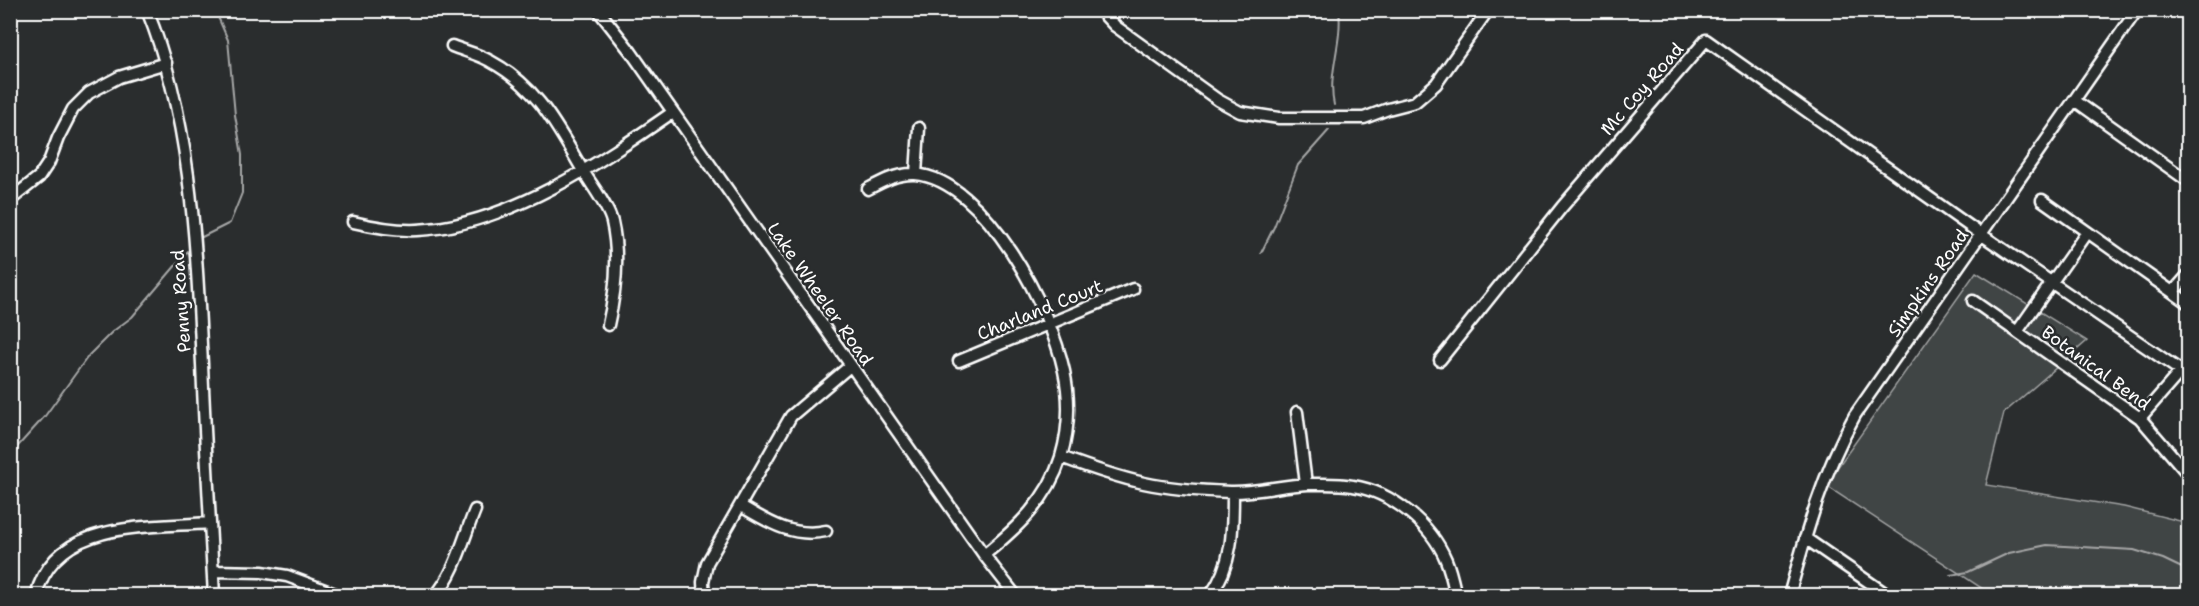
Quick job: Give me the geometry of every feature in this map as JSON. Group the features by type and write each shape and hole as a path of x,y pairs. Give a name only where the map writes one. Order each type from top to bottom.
{"street":[{"name":"Penny Road","path":"147,10 166,63 184,153 194,245 214,596"},
{"name":"Lake Wheeler Road","path":"598,10 631,52 850,366 984,555 1016,596"},
{"path":"1100,10 1116,26 1218,100 1240,112 1278,117 1364,118 1415,102 1436,84 1488,10"},
{"name":"Simpkins Road","path":"1789,596 1823,482 1839,444 1855,415 2136,10"},
{"name":"Mc Coy Road","path":"1440,360 1562,207 1706,40 1982,235"},
{"path":"452,46 489,60 509,72 530,90 547,109 612,219 616,290 608,325"},
{"path":"10,200 39,177 49,162 58,138 73,110 89,93 119,77 166,63"},
{"path":"2074,100 2188,181"},
{"path":"353,222 383,229 416,230 449,225 502,210 584,171 673,112"},
{"path":"916,174 919,128"},
{"path":"868,189 883,180 916,174 948,184 963,194 976,206 1008,249 1050,324 1067,389 1066,430 1061,457 1047,488 1033,510 1017,528 984,555"},
{"path":"2042,200 2188,303"},
{"path":"2017,332 2087,232"},
{"path":"1982,235 2185,367 2188,380"},
{"path":"2173,292 2188,275"},
{"name":"Charland Court","path":"959,361 1133,290"},
{"name":"Botanical Bend","path":"1973,302 2140,418 2188,474"},
{"path":"704,596 703,582 707,562 791,416 850,366"},
{"path":"2140,418 2185,367"},
{"path":"1297,412 1306,484"},
{"path":"1061,457 1143,483 1233,492 1306,484 1355,486 1389,498 1431,534 1451,574 1456,596"},
{"path":"1210,596 1224,571 1232,549 1233,492"},
{"path":"741,506 780,528 811,534 825,531"},
{"path":"435,596 446,584 475,510"},
{"path":"36,596 51,563 64,551 93,535 121,529 209,524"},
{"path":"1805,538 1889,596"},
{"path":"213,570 262,572 287,576 341,596"}],"shaded area":[{"path":"1976,272 2087,341 2004,413 1986,485 2124,507 2188,523 2188,595 1992,595 1825,485"}],"waterway":[{"path":"200,238 230,223 242,193 242,155 235,115 228,40 215,10"},
{"path":"1334,105 1332,82 1339,34 1339,10"},
{"path":"1261,253 1274,227 1298,165 1329,130"},
{"path":"10,455 45,416 89,355 112,332 132,317 188,251"},
{"path":"1950,575 1968,572 2009,553 2047,545 2134,550 2163,559 2188,571"}]}
